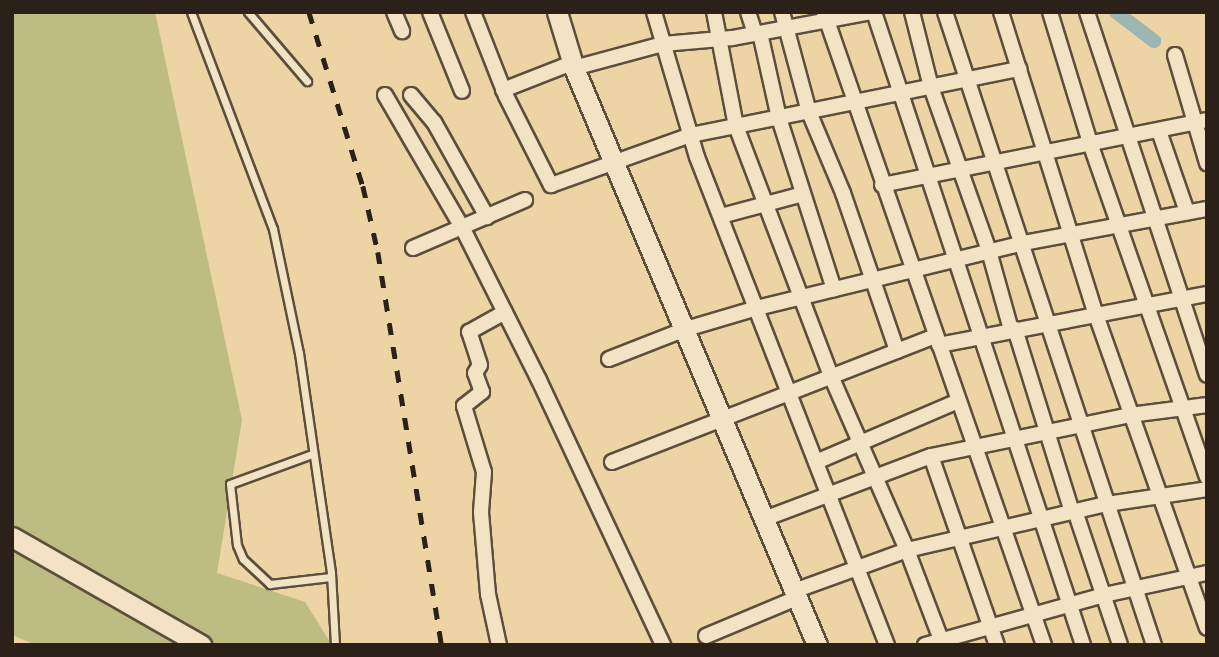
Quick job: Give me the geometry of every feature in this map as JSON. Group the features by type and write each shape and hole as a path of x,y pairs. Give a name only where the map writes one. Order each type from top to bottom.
{"street":[{"path":"394,12 402,31"},
{"path":"430,12 462,92"},
{"path":"473,12 503,90 551,185 616,159 691,135 1019,69"},
{"path":"557,12 573,65 616,159 817,645"},
{"path":"654,12 691,135 887,645"},
{"path":"714,12 736,126 831,376 907,550 942,641"},
{"path":"748,12 834,289"},
{"path":"782,12 809,112 897,351"},
{"path":"503,90 573,65 663,44 757,34 787,29 825,17 872,12 1083,645"},
{"path":"912,12 931,87 989,250 1013,330 1120,645"},
{"path":"945,12 1154,645"},
{"path":"1001,12 1095,312 1207,628"},
{"path":"1050,12 1090,143 1121,224 1207,477"},
{"path":"1087,12 1207,375"},
{"path":"825,17 910,270 1044,645"},
{"path":"1175,55 1201,122 1207,163"},
{"path":"411,94 434,122 487,217"},
{"path":"385,95 463,229 505,312 663,645"},
{"path":"882,185 928,177 1044,149 1129,138 1201,122"},
{"path":"1160,131 1187,212"},
{"path":"721,216 803,194"},
{"path":"414,248 524,201"},
{"path":"609,359 686,329 872,279 1069,233 1207,209"},
{"path":"612,462 897,351 937,341 981,336 1095,312 1207,293"},
{"path":"499,645 488,594 481,512 484,472 464,406 482,392 475,373 480,365 469,332 505,312"},
{"path":"816,462 958,401"},
{"path":"764,519 931,456 1130,415 1207,405"},
{"path":"931,456 997,645"},
{"path":"706,636 855,567 907,550 1107,504 1207,489"},
{"path":"12,537 201,645"},
{"path":"925,645 1104,595 1207,573"}],"lane":[{"path":"191,12 273,229 299,353 331,576 335,645"},
{"path":"248,12 307,81"},
{"path":"312,454 234,479 228,489 231,511 239,552 267,583 331,576"}],"green space":[{"path":"12,12 155,12 242,420 217,573 305,602 332,645 36,645 12,635"}],"waterway":[{"path":"1116,12 1154,41"}],"railway":[{"path":"309,12 363,186 378,252 442,645"}]}
